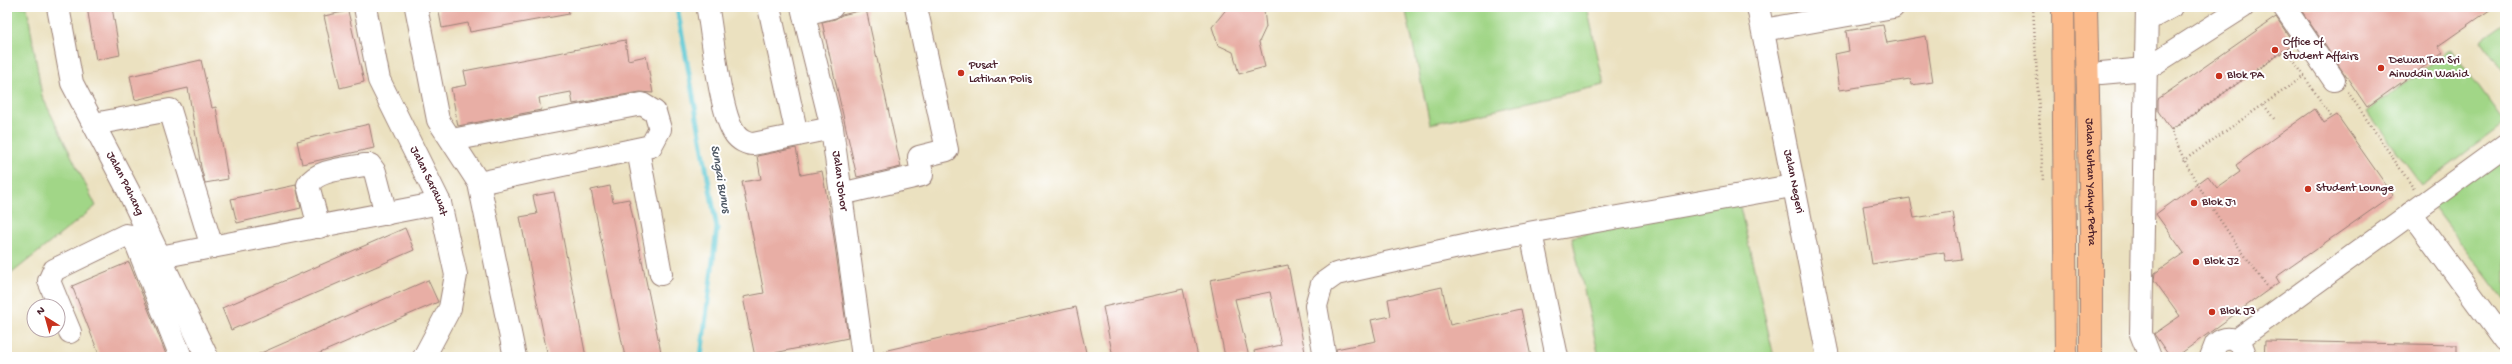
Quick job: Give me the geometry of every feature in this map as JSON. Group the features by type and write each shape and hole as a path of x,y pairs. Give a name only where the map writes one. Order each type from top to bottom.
{"main road":[{"path":"2049,7 2051,74 2063,123"},
{"path":"2063,7 2066,357"},
{"name":"Jalan Sultan Yahya Petra","path":"2086,7 2091,357"},
{"path":"2089,134 2101,86 2101,7"}],"lane":[{"name":"Jalan Pahang","path":"58,7 72,83 94,124 143,240 160,257 207,357"},
{"name":"Jalan Sarawat","path":"364,7 379,80 440,203 456,275 450,308 424,357"},
{"path":"416,7 438,120 479,183 515,357"},
{"path":"769,7 797,135"},
{"path":"803,10 832,7"},
{"path":"841,194 922,175 919,157 947,150 916,7"},
{"name":"Jalan Negeri","path":"1758,7 1792,186 1828,357"},
{"path":"1763,30 1893,7"},
{"path":"2150,357 2141,334 2147,13 2172,7"},
{"path":"2101,73 2146,69 2243,7"},
{"path":"2284,7 2339,84"},
{"path":"708,10 725,110 736,136 747,144 753,144 832,128"},
{"name":"Jalan Johor","path":"803,10 832,128 863,357"},
{"path":"452,140 642,104 655,112 660,129 651,146 479,183"},
{"path":"94,124 170,110 212,247"},
{"path":"638,150 661,274"},
{"path":"2211,357 2212,349 2220,340 2226,338 2241,349 2411,213 2503,150"},
{"path":"319,227 308,185 312,178 324,173 364,165 370,165 375,172 386,214"},
{"path":"1325,357 1316,306 1322,284 1336,274 1495,239 1792,186"},
{"path":"160,257 440,203"},
{"path":"2411,213 2505,340"},
{"path":"1531,233 1557,357"},
{"path":"70,332 49,281 54,270 126,235 132,236 143,240 181,357"}],"path":[{"path":"2033,7 2044,188"},
{"path":"2270,289 2212,208 2183,161 2171,130 2286,50 2332,118"},
{"path":"2183,161 2304,76"},
{"path":"2339,84 2408,181"},
{"path":"2264,105 2275,120"}],"green space":[{"path":"7,7 27,7 42,96 96,206 7,277"},
{"path":"1405,7 1587,7 1604,85 1430,124"},
{"path":"2505,23 2505,73 2481,40"},
{"path":"2451,49 2505,123 2422,185 2367,111"},
{"path":"2496,155 2505,167 2505,300 2431,203"},
{"path":"1738,198 1774,357 1599,357 1572,237"}],"building":[{"path":"87,7 112,7 120,55 96,60"},
{"path":"438,7 568,7 569,14 470,32 468,23 442,28"},
{"path":"1228,7 1259,7 1264,10 1266,27 1259,42 1265,67 1239,74 1233,52 1218,45 1212,27"},
{"name":"Dewan Tan Sri Ainuddin Wahid","path":"2299,7 2494,7 2438,46 2443,53 2367,107"},
{"path":"866,9 901,167 857,177 822,22"},
{"path":"348,11 364,82 340,88 324,16"},
{"name":"Blok PA","path":"2276,17 2294,44 2171,130 2158,111 2158,99"},
{"path":"1883,25 1887,43 1926,36 1933,82 1911,85 1910,79 1840,90 1835,54 1849,51 1846,31"},
{"path":"625,40 628,60 646,56 653,93 640,92 573,104 571,92 539,98 541,110 458,126 451,88 467,85 464,71"},
{"path":"201,60 212,108 216,107 228,179 205,183 188,88 135,100 130,76"},
{"path":"2315,109 2324,123 2337,115 2393,195 2276,277 2279,282 2176,357 2170,357 2154,334 2180,316 2154,280 2155,273 2184,253 2156,214 2208,176 2217,188 2240,172 2236,165"},
{"path":"369,124 374,148 302,164 297,141"},
{"path":"796,148 801,175 822,171 832,224 848,338 755,357 743,297 764,293 742,182 761,179 757,156"},
{"path":"296,185 301,208 237,223 231,199"},
{"path":"610,186 613,202 629,199 662,357 625,357 591,190"},
{"path":"554,192 586,357 548,357 520,217 537,214 533,196"},
{"path":"1910,198 1914,218 1953,212 1961,259 1946,261 1944,252 1872,264 1863,206"},
{"path":"405,228 414,250 231,330 222,308"},
{"path":"129,262 167,357 100,357 72,286"},
{"path":"1288,265 1306,357 1255,357 1254,351 1281,345 1270,292 1235,299 1249,357 1225,357 1210,280"},
{"path":"428,280 438,302 311,357 252,357"},
{"path":"1442,287 1450,325 1521,309 1531,357 1337,357 1336,349 1376,341 1371,320 1391,316 1388,299"},
{"path":"1183,289 1198,357 1113,357 1103,307"},
{"path":"1076,307 1087,357 884,357 883,351"},
{"path":"2265,341 2457,345 2457,357 2264,357"}],"waterway":[{"name":"Sungai Bunus","path":"677,7 717,228 701,357"}],"place":[{"name":"Office of Student Affairs","path":"2275,50"},
{"name":"Dewan Tan Sri Ainuddin Wahid","path":"2381,68"},
{"name":"Pusat Latihan Polis","path":"961,73"},
{"name":"Blok PA","path":"2219,76"},
{"name":"Student Lounge","path":"2308,189"},
{"name":"Blok J1","path":"2194,203"},
{"name":"Blok J2","path":"2196,262"},
{"name":"Blok J3","path":"2212,312"}]}
